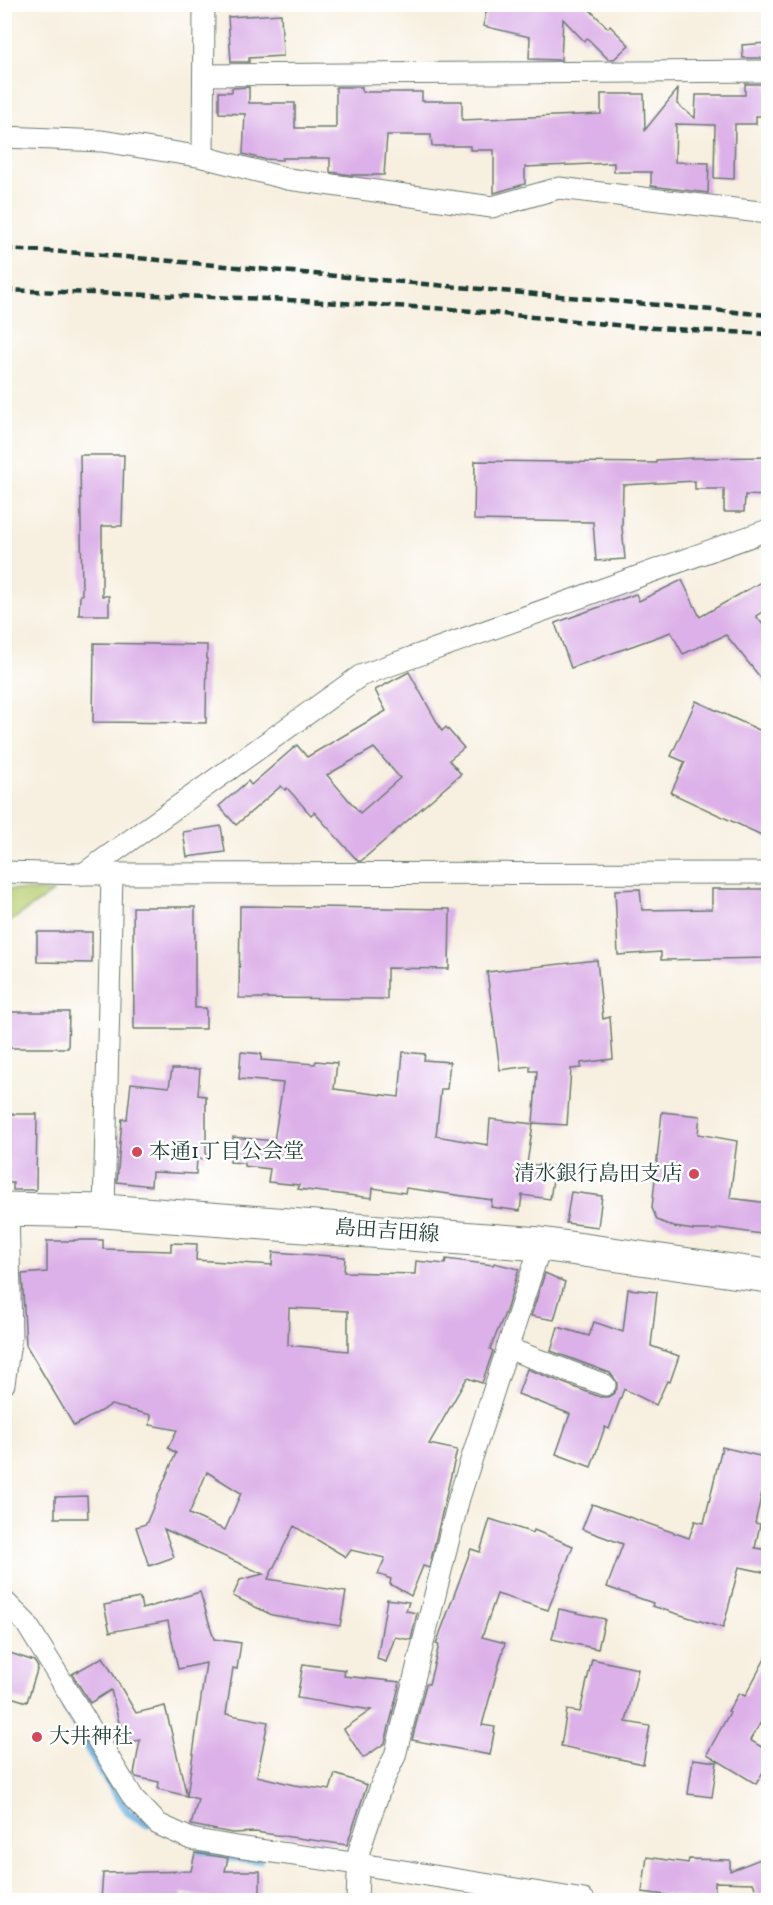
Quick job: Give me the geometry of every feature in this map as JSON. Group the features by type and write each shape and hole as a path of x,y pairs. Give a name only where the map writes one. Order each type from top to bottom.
{"main road":[{"name":"島田吉田線","path":"6,1209 104,1211 541,1244 768,1276"}],"street":[{"path":"203,157 204,4"},
{"path":"204,75 768,71"},
{"path":"4,137 102,141 203,157 288,178 492,207 559,188 768,213"},
{"path":"83,874 360,676 768,531"},
{"path":"4,872 83,874 768,873"},
{"path":"104,1211 112,874"},
{"path":"4,1384 11,1335 6,1209"},
{"path":"357,1900 359,1851 382,1782 395,1756 459,1498 541,1244"},
{"path":"507,1348 605,1385"},
{"path":"4,1600 26,1623 134,1798 158,1824 191,1839 584,1900"}],"green space":[{"path":"5,889 53,892 5,925"}],"building":[{"path":"488,4 584,4 629,45 614,59 608,59 587,38 584,41 563,19 561,60 529,59 530,37 483,26"},
{"path":"281,14 283,56 249,58 249,62 231,62 228,17"},
{"path":"767,43 768,58 743,58 742,45"},
{"path":"745,84 768,84 768,116 756,116 756,124 735,124 734,179 714,178 715,125 676,124 675,162 709,163 708,193 651,186 651,172 614,172 614,163 525,167 525,184 494,193 494,150 470,150 470,146 432,146 431,135 387,135 384,175 351,175 330,172 330,158 282,158 282,160 263,159 243,154 245,114 219,113 219,92 232,92 232,88 249,87 249,103 295,103 295,128 336,128 336,87 362,87 362,92 422,92 422,101 462,101 462,120 601,114 601,94 644,94 645,130 678,89 677,104 695,118 696,95 745,95"},
{"path":"80,455 124,455 122,526 102,526 102,596 109,596 109,615 79,615 80,595 82,595"},
{"path":"768,457 768,496 745,495 744,512 724,512 724,489 695,489 695,481 623,485 622,527 625,559 596,561 593,522 474,520 475,461 656,463 656,460 693,458"},
{"path":"768,578 768,608 756,616 768,631 768,687 726,635 683,654 671,632 571,668 555,623 636,594 639,601 682,580 700,617"},
{"path":"94,643 207,645 206,723 93,722"},
{"path":"409,672 442,731 446,727 464,748 449,760 461,774 361,861 358,861 314,812 311,815 287,788 285,790 281,786 236,825 219,806 248,781 251,785 297,745 307,757 386,711 375,690","holes":["374,748 400,778 360,813 327,775"]},
{"path":"696,701 768,734 768,838 671,793 685,762 671,756"},
{"path":"221,826 225,852 187,857 183,832"},
{"path":"640,889 642,910 712,909 712,889 768,889 768,958 661,960 661,952 618,955 615,890"},
{"path":"240,906 450,909 449,969 387,968 387,999 239,998"},
{"path":"133,907 195,907 195,1008 206,1008 206,1029 134,1029"},
{"path":"37,932 92,932 92,963 37,962"},
{"path":"597,960 603,1019 610,1017 613,1059 581,1063 581,1068 571,1069 567,1125 533,1123 537,1071 530,1071 530,1066 500,1070 487,972"},
{"path":"4,1012 69,1012 68,1048 4,1048"},
{"path":"241,1052 262,1054 261,1060 315,1064 316,1061 337,1063 334,1089 399,1097 403,1052 425,1054 424,1060 450,1062 447,1089 441,1089 436,1136 488,1145 490,1119 533,1124 527,1164 555,1167 550,1199 522,1195 520,1211 491,1207 492,1200 406,1188 405,1193 373,1188 372,1198 298,1189 299,1185 268,1182 270,1169 230,1162 233,1137 274,1141 283,1083 239,1079"},
{"path":"172,1069 200,1069 198,1095 206,1096 206,1159 197,1158 196,1174 152,1172 151,1186 117,1182 122,1119 127,1119 131,1083 169,1087"},
{"name":"清水銀行島田支店","path":"662,1112 700,1116 698,1134 737,1141 730,1198 768,1203 768,1235 719,1228 694,1230 674,1227 657,1220 652,1208"},
{"path":"4,1114 37,1114 36,1190 13,1190 13,1183 4,1183"},
{"path":"571,1192 602,1196 598,1227 566,1223"},
{"path":"103,1240 103,1249 171,1251 171,1243 197,1244 196,1260 272,1265 273,1252 345,1257 344,1272 415,1274 416,1261 445,1264 446,1259 493,1265 494,1263 519,1269 506,1311 490,1349 493,1351 482,1383 467,1378 429,1444 457,1450 429,1568 423,1566 411,1596 390,1584 391,1579 378,1574 385,1558 351,1550 346,1557 294,1526 268,1579 346,1592 340,1626 272,1615 233,1596 240,1580 263,1574 164,1529 174,1557 149,1566 136,1527 146,1524 176,1453 168,1448 177,1430 150,1425 151,1415 111,1405 74,1426 26,1345 22,1274 47,1272 47,1241","holes":["289,1308 348,1311 348,1351 288,1345","207,1472 241,1493 225,1530 189,1514"]},
{"path":"545,1273 565,1282 554,1320 531,1316"},
{"path":"628,1289 657,1292 651,1346 679,1356 670,1382 667,1381 656,1405 624,1389 609,1429 605,1427 591,1467 556,1454 570,1414 518,1394 527,1369 600,1397 613,1394 617,1389 617,1382 610,1373 551,1351 558,1327 589,1336 594,1322 623,1332"},
{"path":"722,1447 768,1458 755,1523 760,1524 755,1548 768,1550 768,1573 739,1567 723,1628 652,1606 653,1603 607,1587 623,1544 582,1529 592,1504 689,1538 695,1521 704,1523"},
{"path":"87,1496 88,1518 55,1518 55,1497"},
{"path":"490,1519 533,1533 534,1530 573,1546 548,1610 497,1594 482,1637 505,1643 482,1725 495,1727 490,1755 412,1740 426,1684 429,1684 439,1645 436,1644 471,1549 480,1552"},
{"path":"200,1592 214,1639 241,1643 237,1669 233,1668 226,1714 268,1722 257,1776 294,1785 330,1790 335,1774 367,1785 347,1845 255,1832 232,1833 191,1825 198,1799 187,1796 206,1663 178,1669 168,1621 110,1632 104,1605 140,1598 142,1609"},
{"path":"387,1599 409,1602 406,1611 417,1613 411,1640 395,1637 386,1662 377,1659"},
{"path":"559,1609 605,1619 598,1649 552,1639"},
{"path":"4,1651 34,1661 38,1667 27,1702 4,1695"},
{"path":"768,1653 768,1711 750,1740 768,1751 768,1764 756,1784 707,1754 730,1712 728,1711 739,1693 745,1696"},
{"path":"103,1657 136,1713 165,1706 187,1796 158,1789 159,1782 136,1777 134,1774 140,1740 124,1743 111,1690 90,1703 72,1674"},
{"path":"592,1659 638,1669 626,1722 650,1726 643,1764 561,1746 567,1710 580,1712"},
{"path":"303,1664 345,1670 344,1676 400,1682 385,1743 363,1758 344,1729 371,1710 297,1698"},
{"path":"693,1759 717,1762 712,1797 688,1794"},
{"path":"195,1853 228,1858 225,1871 260,1871 260,1900 222,1900 182,1893 181,1900 101,1900 103,1873 191,1871"},
{"path":"768,1856 768,1900 760,1900 753,1883 715,1882 715,1900 688,1900 688,1898 642,1892 647,1857 688,1863 689,1859 730,1860 730,1871"}],"waterway":[{"path":"66,1708 103,1775 129,1813 147,1824"},
{"path":"200,1851 227,1857 259,1860"}],"railway":[{"path":"4,249 82,253 768,315"},
{"path":"4,290 269,299 451,309 636,327 768,334"}],"place":[{"name":"本通1丁目公会堂","path":"137,1152"},
{"name":"清水銀行島田支店","path":"694,1174"},
{"name":"大井神社","path":"37,1737"}]}
